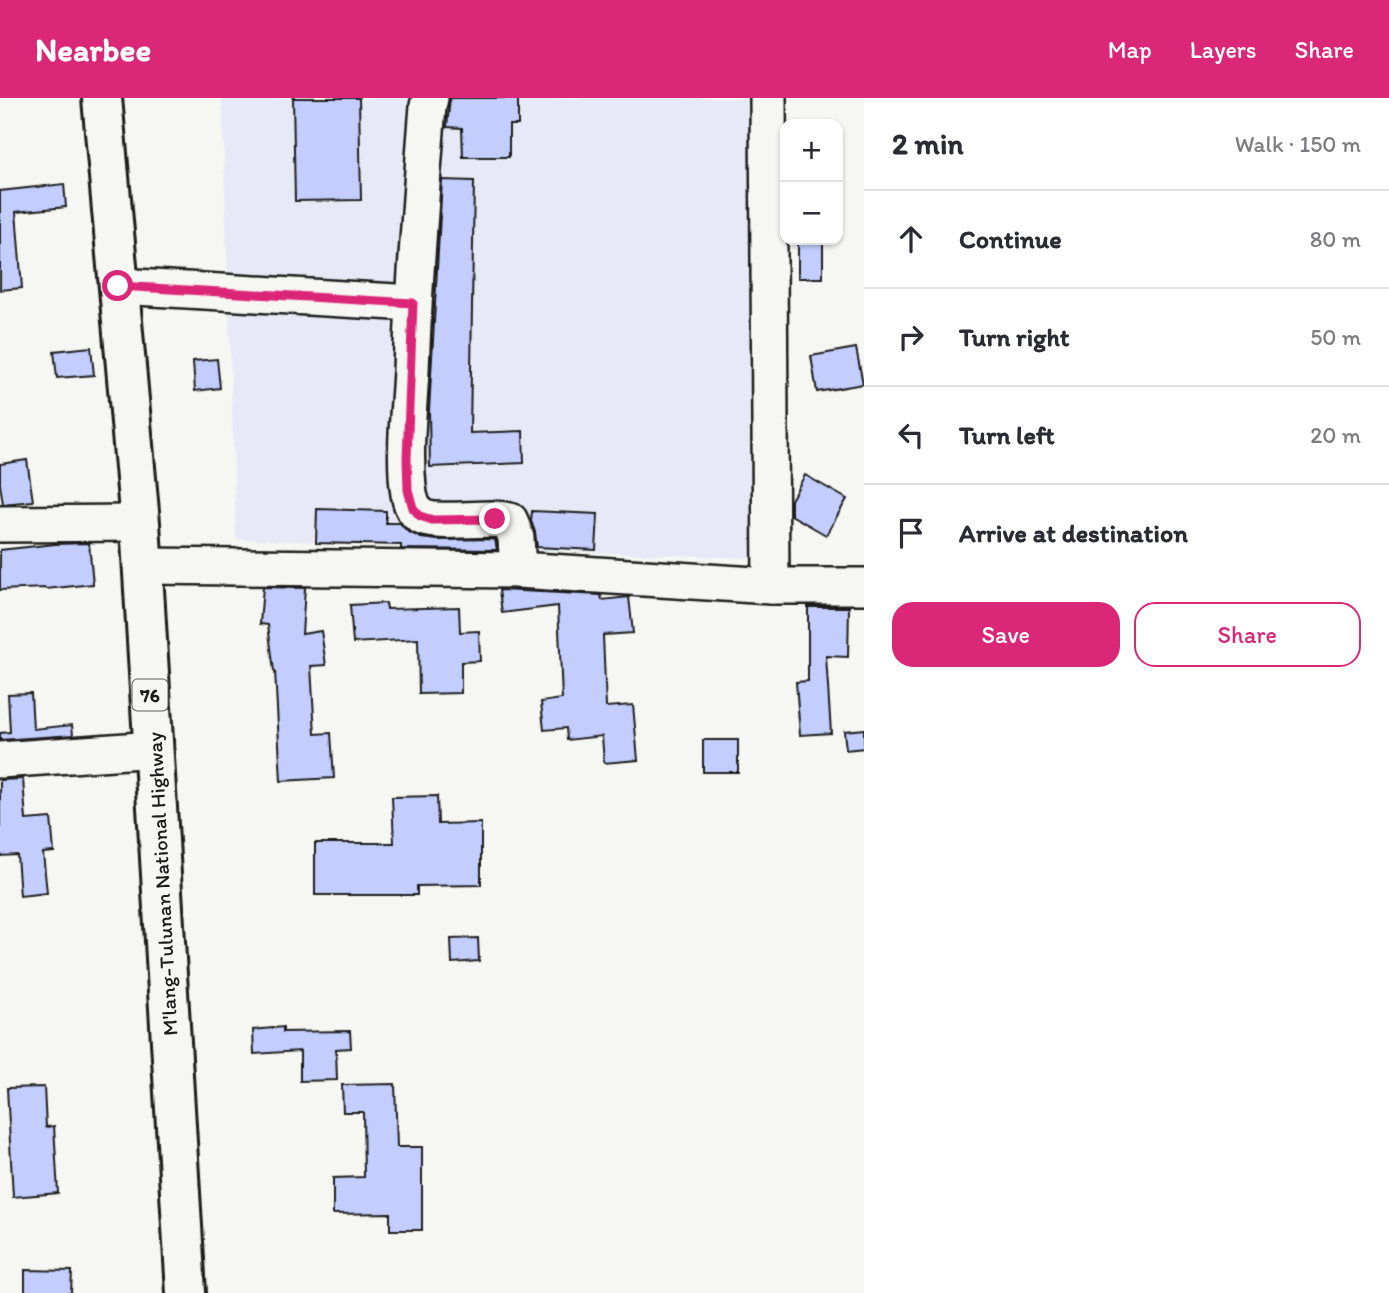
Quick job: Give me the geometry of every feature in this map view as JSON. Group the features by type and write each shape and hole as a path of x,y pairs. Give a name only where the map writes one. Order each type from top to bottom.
{"highway":[{"name":"M'lang-Tulunan National Highway","path":"102,98 140,523 186,1293"}],"street":[{"path":"430,98 413,303 408,490 413,508 420,516 432,520 510,521 516,538 518,570"},
{"path":"768,98 771,586"},
{"path":"118,286 413,303"},
{"path":"0,524 140,523"},
{"path":"143,566 518,570 771,586 864,586"},
{"path":"0,760 154,749"}],"shaded area":[{"path":"222,98 753,98 750,558 236,539"}],"building":[{"path":"293,98 359,98 361,200 295,201"},
{"path":"450,98 518,98 518,125 509,125 509,157 463,157 462,128 447,127"},
{"path":"442,180 474,181 470,433 523,431 524,463 430,467 429,411"},
{"path":"64,184 66,207 16,212 22,288 0,290 0,191"},
{"path":"798,245 823,245 823,278 798,278"},
{"path":"91,347 94,375 57,378 54,351"},
{"path":"856,348 863,384 817,392 811,356"},
{"path":"217,359 220,388 195,391 193,361"},
{"path":"27,460 33,501 3,504 0,464"},
{"path":"805,475 847,499 826,535 791,515 791,500"},
{"path":"317,509 386,511 386,523 400,523 407,531 421,538 495,539 497,550 401,549 401,545 316,543"},
{"path":"532,511 598,514 596,550 537,547 531,521"},
{"path":"89,543 93,584 0,590 0,550"},
{"path":"263,587 305,588 302,634 321,631 326,665 311,666 315,734 331,733 334,778 281,781 275,671 268,625 260,624"},
{"path":"499,590 601,595 602,600 629,597 633,633 603,635 606,707 633,705 638,760 604,763 602,736 567,740 566,728 544,730 541,702 562,699 558,606 502,613"},
{"path":"386,603 387,609 459,607 460,632 479,631 480,661 461,662 461,693 419,694 418,639 353,643 350,605"},
{"path":"808,607 849,607 848,657 826,656 831,733 800,735 796,682 808,681"},
{"path":"31,693 33,729 72,725 73,735 0,740 0,733 10,732 8,694"},
{"path":"864,729 864,748 846,750 844,731"},
{"path":"703,740 738,740 738,772 703,772"},
{"path":"23,779 26,820 51,818 54,852 43,853 47,893 20,896 17,855 0,856 0,780"},
{"path":"437,796 438,824 481,823 481,885 417,886 417,895 315,895 315,843 394,843 392,797"},
{"path":"478,938 479,961 452,963 451,939"},
{"path":"283,1027 283,1032 350,1031 351,1048 336,1049 337,1080 300,1081 300,1051 254,1054 253,1030"},
{"path":"395,1084 397,1147 422,1147 422,1230 390,1230 390,1213 333,1214 333,1178 364,1177 363,1112 343,1112 342,1085"},
{"path":"44,1087 46,1127 54,1126 58,1193 13,1197 7,1088"},
{"path":"25,1270 72,1271 71,1293 25,1293"}],"route":[{"path":"118,286 413,303 407,459 408,490 413,508 420,516 432,520 495,519"}]}
